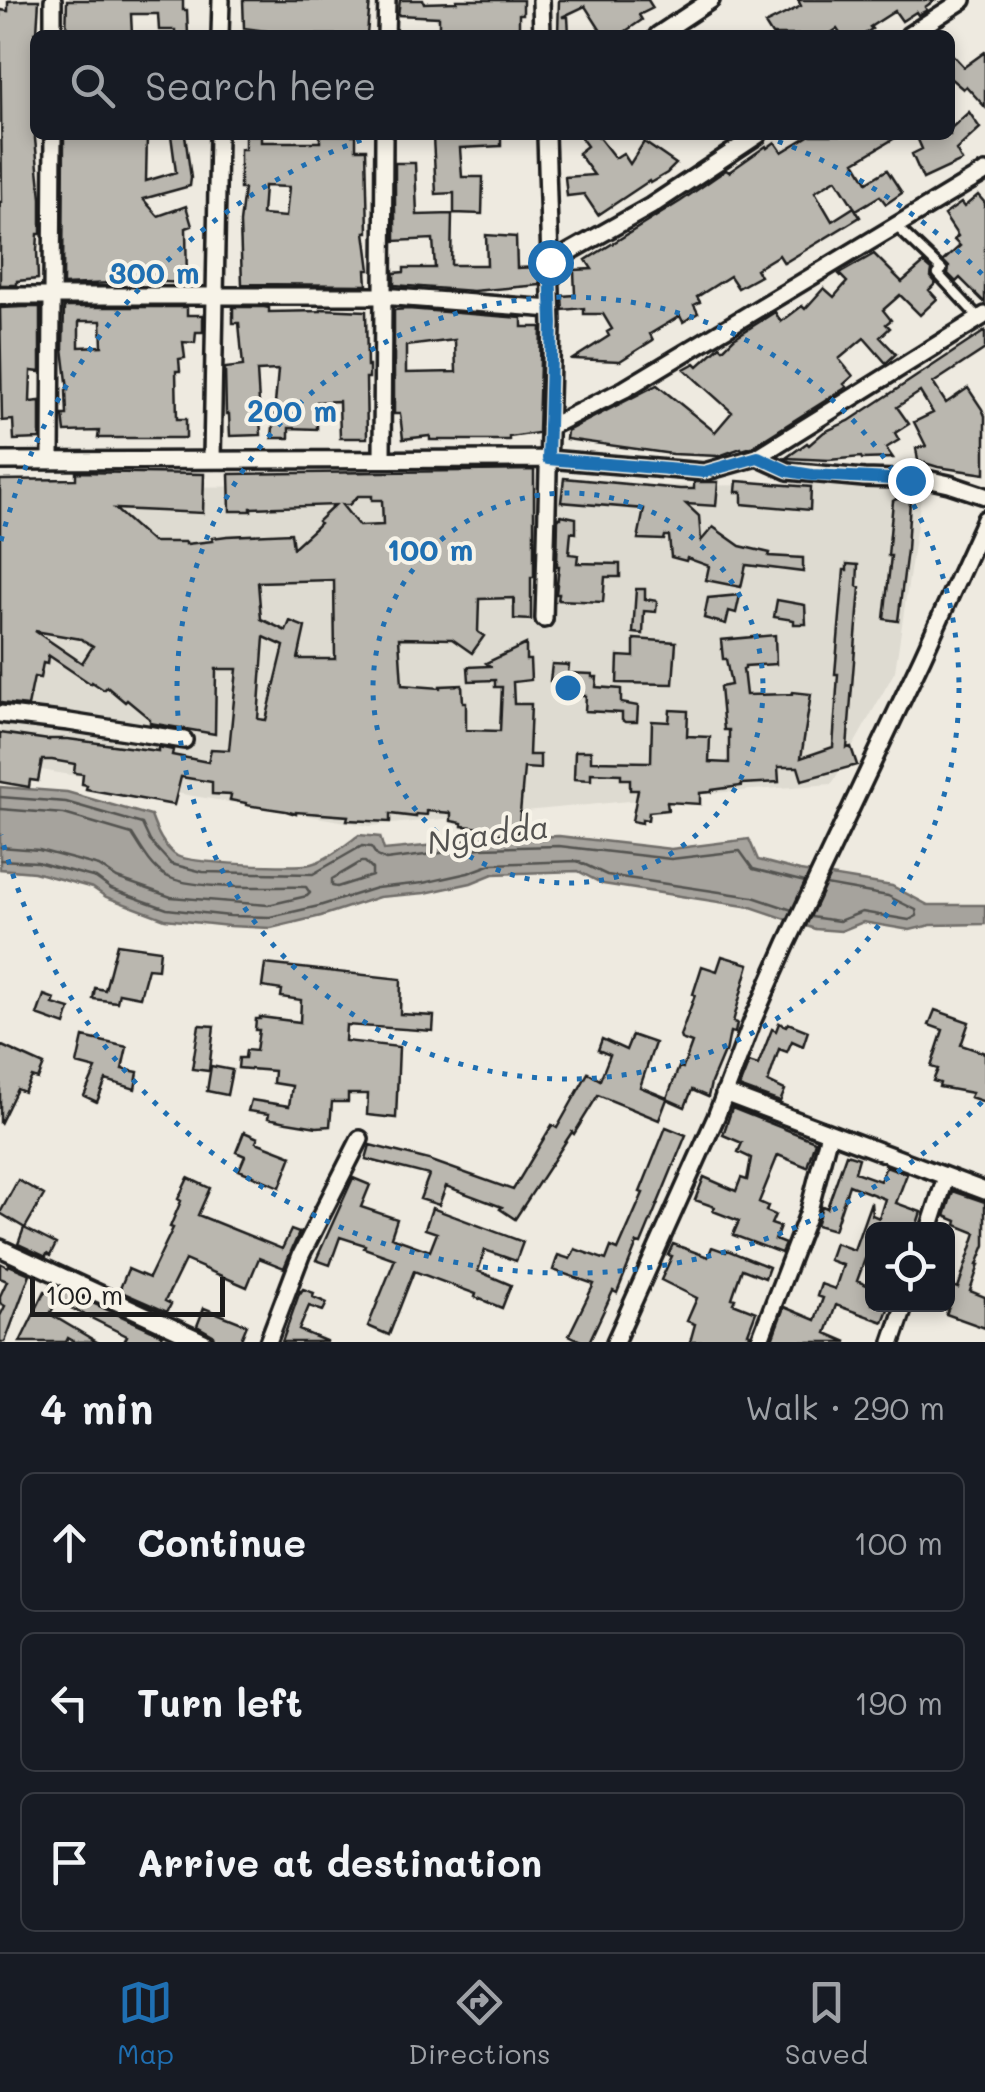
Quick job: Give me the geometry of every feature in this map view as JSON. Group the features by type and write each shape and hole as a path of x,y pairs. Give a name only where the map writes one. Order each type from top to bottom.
{"street":[{"path":"53,0 53,30"},
{"path":"220,30 222,0"},
{"path":"386,0 386,30"},
{"path":"541,0 542,30"},
{"path":"666,30 711,0"},
{"path":"917,30 963,0"},
{"path":"51,460 53,140"},
{"path":"212,459 218,140"},
{"path":"382,458 384,140"},
{"path":"544,619 552,309 546,140"},
{"path":"550,262 650,206 750,140"},
{"path":"549,426 625,388 985,172"},
{"path":"0,296 382,296 552,309"},
{"path":"0,461 548,459 704,472 758,457 982,316"},
{"path":"758,457 788,471 931,480 985,496"},
{"path":"621,1341 788,943 985,519"},
{"path":"0,714 184,740"},
{"path":"724,1092 985,1191"},
{"path":"758,1342 808,1214 829,1132"},
{"path":"272,1341 301,1255 360,1139"},
{"path":"932,1222 946,1176"},
{"path":"0,1248 204,1342"},
{"path":"892,1342 902,1312"}],"lane":[{"path":"896,226 982,316"}],"shaded area":[{"path":"923,485 895,671 832,784 370,826 0,763 0,487"}],"water":[{"path":"0,787 67,792 151,816 164,843 177,856 220,863 311,864 359,835 380,837 384,850 479,838 559,836 671,849 749,839 758,860 892,886 928,905 985,905 985,924 931,925 910,930 863,922 841,931 815,929 751,907 603,884 578,871 493,874 425,893 379,897 271,928 165,919 106,897 93,888 34,872 0,869"}],"building":[{"path":"39,0 37,30 30,30 30,140 35,140 41,198 38,279 17,281 17,285 0,285 0,10 8,11 8,1"},
{"path":"67,0 183,0 183,10 187,10 188,30 159,30 158,14 131,14 132,30 66,30"},
{"path":"243,0 370,0 367,30 244,28"},
{"path":"400,0 523,0 519,30 439,30 439,17 398,15"},
{"path":"559,0 648,0 653,8 639,15 642,20 627,30 600,30 585,6 562,17 568,17 569,30 558,30"},
{"path":"798,0 935,0 925,7 927,10 902,21 895,11 870,30 769,30 765,24 801,6"},
{"path":"985,52 985,107 966,86 963,89 955,82 955,57 964,67"},
{"path":"969,112 980,128 956,150 962,161 923,179 912,154 922,149 918,140 955,140 955,125"},
{"path":"64,140 147,140 146,181 176,172 172,140 186,140 190,186 143,199 158,216 186,206 192,226 186,228 187,283 115,280 63,285"},
{"path":"245,140 356,140 356,149 366,149 365,232 370,270 366,270 367,285 242,284 240,223 244,189 240,189 240,149 245,149","holes":["264,186 289,187 286,217 262,215"]},
{"path":"433,140 501,140 501,146 460,148 462,177 483,177 482,214 454,213 454,193 436,194"},
{"path":"583,140 601,140 615,158 623,153 630,164 644,142 676,164 598,215 584,194 567,196 565,177 594,175 578,153 587,146"},
{"path":"802,140 892,140 855,162 867,182 887,170 902,193 886,204 880,196 856,210 854,207 860,217 784,263 779,255 756,269 760,276 738,288 730,276 697,297 700,302 694,305 698,313 683,322 680,316 650,334 653,340 620,361 573,359 609,336 607,332 612,329 603,314 584,314 584,308 563,310 562,296 575,295 574,270 592,269 586,260 775,142 782,152","holes":["836,179 854,207 832,221 815,192"]},
{"path":"395,163 415,163 417,215 452,214 451,265 487,265 486,235 516,237 517,268 539,267 540,285 473,291 394,285 394,273 404,272 404,268 435,268 433,239 395,241"},
{"path":"978,195 985,203 985,303 960,278 956,282 948,274 949,267 943,261 960,246 944,215 961,203 964,207"},
{"path":"874,254 902,282 924,263 932,270 931,277 936,283 929,290 937,299 920,315 900,295 883,310 891,320 886,324 890,328 880,337 896,354 886,363 864,338 839,359 853,376 844,384 847,387 752,447 719,456 672,454 566,439 567,431 657,385 715,432 732,412 684,369 695,363 698,366 720,346 723,349 775,312 781,322 802,306 805,309 824,288 834,297 847,282 839,274"},
{"path":"40,307 40,372 31,371 30,402 40,401 40,439 14,440 13,420 2,421 0,308"},
{"path":"64,307 187,307 187,315 203,315 203,332 196,332 195,343 183,342 185,358 179,359 180,371 176,371 177,419 186,419 186,438 98,438 99,431 65,432 63,415 67,415 68,390","holes":["79,321 101,321 102,346 79,347"]},
{"path":"233,307 264,307 269,312 366,311 367,438 340,438 339,401 317,402 317,429 289,428 289,438 272,438 278,370 257,371 261,435 230,436 225,368 243,366 239,323 233,323"},
{"path":"394,310 522,318 522,327 541,327 538,433 509,440 430,440 430,436 403,439 400,414 394,414","holes":["455,340 456,372 406,373 406,346"]},
{"path":"985,331 985,349 933,383 946,403 968,388 982,409 985,474 918,461 916,448 926,446 914,422 933,413 920,392 897,407 909,424 895,433 899,440 886,448 893,458 786,458 824,432 849,421"},
{"path":"534,470 531,620 514,619 514,598 479,599 478,632 484,636 472,653 452,639 399,638 402,685 462,685 466,730 500,731 502,687 495,687 495,680 469,681 468,667 490,666 486,663 526,644 531,680 513,682 514,704 531,704 529,755 540,755 540,769 524,768 518,836 462,826 451,821 451,813 427,811 427,815 416,817 390,814 390,822 296,814 230,800 231,795 212,794 212,782 181,777 174,805 86,789 83,774 74,773 75,764 52,760 42,760 38,781 30,780 29,787 0,782 0,733 158,751 158,747 173,750 172,755 208,762 211,749 229,750 237,669 216,669 215,734 150,723 127,700 107,687 104,690 91,684 48,655 40,678 34,677 28,706 0,703 0,480 76,479 76,472 204,474 203,513 115,509 152,542 186,544 227,536 291,533 293,548 335,505 230,511 229,474","holes":["358,496 382,500 383,525 359,526 342,505 349,505","334,580 335,659 298,659 305,627 290,621 286,631 261,619 258,582","35,631 81,639 93,646 82,663","264,637 284,646 266,720 258,719"]},
{"path":"564,478 680,489 694,489 694,482 718,482 716,506 686,504 699,516 701,541 713,527 740,546 770,553 769,556 803,558 803,572 746,565 741,587 706,580 709,566 671,557 669,536 664,540 638,539 644,509 561,502"},
{"path":"737,481 811,487 810,510 742,504 742,492 736,492"},
{"path":"896,499 910,500 898,621 884,619"},
{"path":"561,515 576,518 569,554 578,555 577,563 620,564 620,577 605,577 603,602 558,600"},
{"path":"847,564 858,565 860,587 847,748 851,747 857,765 802,780 798,767 778,767 779,782 741,784 700,793 700,804 667,802 668,810 649,812 648,820 642,819 642,823 632,821 638,790 630,790 630,779 621,779 621,774 591,773 591,780 574,779 575,751 591,751 591,761 651,762 652,721 669,722 670,710 688,711 687,736 710,737 709,762 729,763 729,730 724,730 720,687 731,685 721,640 775,635 776,664 743,669 746,695 811,694 801,758 833,747 835,674"},
{"path":"636,589 645,589 645,599 657,601 656,612 644,611 643,634 633,633"},
{"path":"740,595 736,613 729,611 726,624 704,618 708,598"},
{"path":"777,600 805,605 806,624 774,617"},
{"path":"634,639 676,642 673,684 617,683 618,656 634,657"},
{"path":"552,664 569,665 568,673 592,674 597,677 596,687 621,689 621,703 638,706 637,722 625,722 622,713 585,711 586,696 581,696 582,690 567,688 567,682 550,681"},
{"path":"117,944 160,950 158,969 148,968 140,997 119,993 117,1002 93,999 95,988 105,990"},
{"path":"722,956 749,964 733,1022 737,1023 735,1033 730,1032 708,1097 692,1090 685,1107 667,1099 659,1120 598,1095 515,1219 502,1207 446,1186 439,1205 420,1199 429,1175 366,1159 370,1145 429,1160 513,1190 552,1125 557,1128 588,1073 600,1080 610,1055 598,1050 602,1039 626,1050 632,1035 655,1043 640,1087 667,1098 692,1043 680,1036 702,966 717,971"},
{"path":"265,964 401,979 400,1014 434,1016 433,1031 346,1025 345,1041 399,1047 396,1118 367,1115 368,1094 348,1094 348,1102 332,1102 330,1126 287,1122 248,1111 251,1100 289,1106 292,1086 273,1083 274,1071 238,1068 239,1058 245,1058 246,1050 256,1051 256,1019 300,1022 301,1000 281,997 282,990 262,987"},
{"path":"44,995 55,999 53,1004 70,1009 65,1025 37,1015"},
{"path":"935,1010 969,1022 961,1045 985,1053 985,1102 970,1097 972,1093 939,1087 940,1083 933,1081 938,1069 931,1067 943,1030 929,1025"},
{"path":"779,1023 808,1031 803,1046 792,1041 787,1052 779,1049 768,1082 785,1090 780,1102 739,1087 749,1062 758,1065 772,1029 776,1031"},
{"path":"199,1025 214,1026 209,1071 192,1069"},
{"path":"83,1037 127,1047 122,1069 138,1072 135,1089 106,1080 97,1102 84,1096 96,1069 77,1064"},
{"path":"0,1045 44,1065 38,1079 32,1077 24,1092 17,1089 0,1124"},
{"path":"211,1066 232,1070 227,1095 207,1091"},
{"path":"732,1108 815,1141 807,1167 778,1155 759,1202 775,1215 771,1224 780,1227 775,1240 785,1244 781,1253 733,1235 739,1221 695,1200 704,1177 736,1191 741,1178 747,1180 751,1158 738,1152 742,1143 723,1135"},
{"path":"666,1127 686,1135 617,1293 613,1291 589,1342 583,1342 569,1335 594,1284 553,1270 558,1255 570,1259 575,1249 606,1260 611,1247 618,1250"},
{"path":"244,1132 258,1138 256,1142 292,1156 280,1187 239,1170 245,1156 236,1152"},
{"path":"846,1154 859,1158 855,1172 880,1181 886,1166 907,1174 896,1203 921,1212 918,1222 865,1222 865,1259 857,1281 865,1284 865,1312 887,1312 883,1322 836,1305 826,1333 847,1342 771,1342 784,1307 815,1320 823,1298 817,1296 821,1284 835,1289 843,1265 829,1260 835,1243 854,1250 871,1202 872,1215 879,1218 885,1199 849,1185 834,1230 816,1225 822,1206 827,1208"},
{"path":"188,1178 210,1188 198,1215 282,1249 291,1230 299,1233 284,1268 259,1258 247,1287 185,1260 165,1301 171,1304 167,1312 119,1291 128,1269 149,1278 173,1228 170,1227 181,1201 178,1199"},
{"path":"353,1178 370,1185 361,1207 397,1219 391,1237 430,1251 437,1233 425,1229 432,1208 523,1242 516,1261 485,1250 478,1271 511,1285 502,1308 414,1271 389,1335 368,1326 395,1259 340,1237 330,1265 316,1260"},
{"path":"18,1180 44,1195 25,1228 0,1213"},
{"path":"953,1191 985,1202 985,1245 970,1291 985,1297 985,1328 946,1314 955,1312 955,1287 958,1288 976,1233 945,1216"},
{"path":"24,1228 56,1244 50,1256 18,1244"},
{"path":"673,1244 708,1257 712,1247 727,1250 769,1267 765,1278 742,1269 732,1298 733,1303 756,1312 748,1342 690,1342 695,1324 687,1321 697,1298 661,1280"},
{"path":"0,1263 30,1274 5,1342 0,1342 0,1316 5,1306 0,1303 0,1296 7,1281 0,1278"},
{"path":"51,1284 163,1335 159,1342 124,1342 127,1336 57,1301 50,1314 97,1342 75,1342 68,1338 66,1342 20,1342"},
{"path":"303,1289 327,1303 323,1311 309,1306 299,1330 328,1342 282,1342"},
{"path":"204,1308 247,1325 240,1342 215,1342 213,1335 197,1326"}],"route":[{"path":"550,262 548,459 704,472 758,457 788,471 812,475 910,480"}],"water label":[{"name":"Ngadda","path":"488,835"}]}
